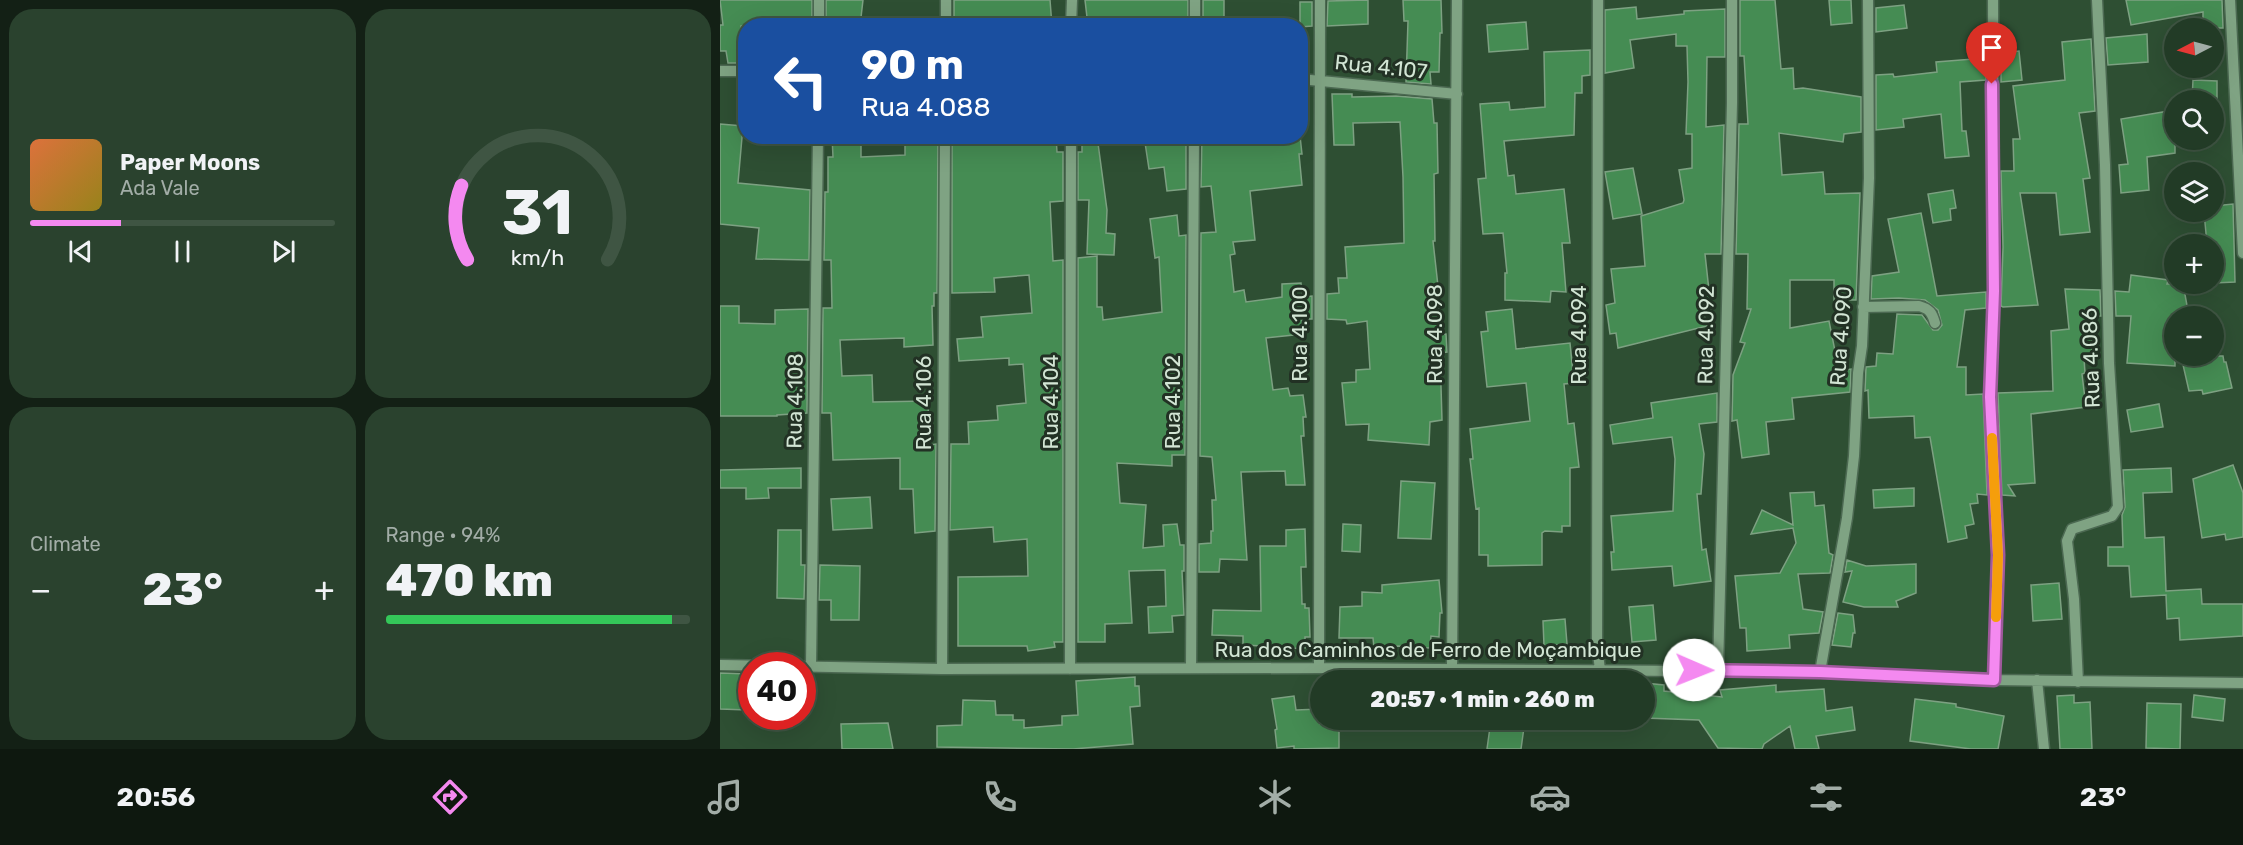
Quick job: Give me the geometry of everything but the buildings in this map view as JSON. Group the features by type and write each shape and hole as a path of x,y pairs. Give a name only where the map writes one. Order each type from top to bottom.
{"street":[{"path":"819,0 819,18"},
{"path":"946,0 946,18"},
{"path":"1071,0 1071,18"},
{"path":"1195,0 1195,18"},
{"name":"Rua 4.100","path":"1319,668 1320,0"},
{"name":"Rua 4.098","path":"1452,669 1457,0"},
{"name":"Rua 4.094","path":"1598,0 1597,645 1600,670"},
{"name":"Rua 4.092","path":"1718,671 1732,103 1732,0"},
{"name":"Rua 4.090","path":"1820,672 1847,518 1862,345 1869,178 1868,0"},
{"path":"1993,0 1994,291 1990,397 1998,555 1994,680"},
{"name":"Rua 4.086","path":"2078,682 2074,599 2067,541 2072,529 2112,516 2118,507 2109,363 2106,165 2097,0"},
{"path":"2230,0 2243,253"},
{"path":"720,71 738,71"},
{"name":"Rua 4.107","path":"1308,79 1457,94"},
{"name":"Rua 4.108","path":"811,652 818,144"},
{"name":"Rua 4.106","path":"942,669 945,144"},
{"name":"Rua 4.104","path":"1070,669 1071,144"},
{"name":"Rua 4.102","path":"1191,668 1194,144"},
{"path":"1863,307 1927,308 1932,313 1935,323"},
{"name":"Rua dos Caminhos de Ferro de Moçambique","path":"720,665 738,665"},
{"name":"Rua dos Caminhos de Ferro de Moçambique","path":"816,665 942,669 1600,670"},
{"name":"Rua dos Caminhos de Ferro de Moçambique","path":"1655,670 1820,672 2078,682 2243,683"},
{"path":"2037,680 2044,749"}],"slow traffic":[{"path":"1992,438 1998,555 1996,617"}],"route":[{"path":"1694,670 1820,672 1994,680 1998,555 1990,397 1994,291 1992,84"}]}
